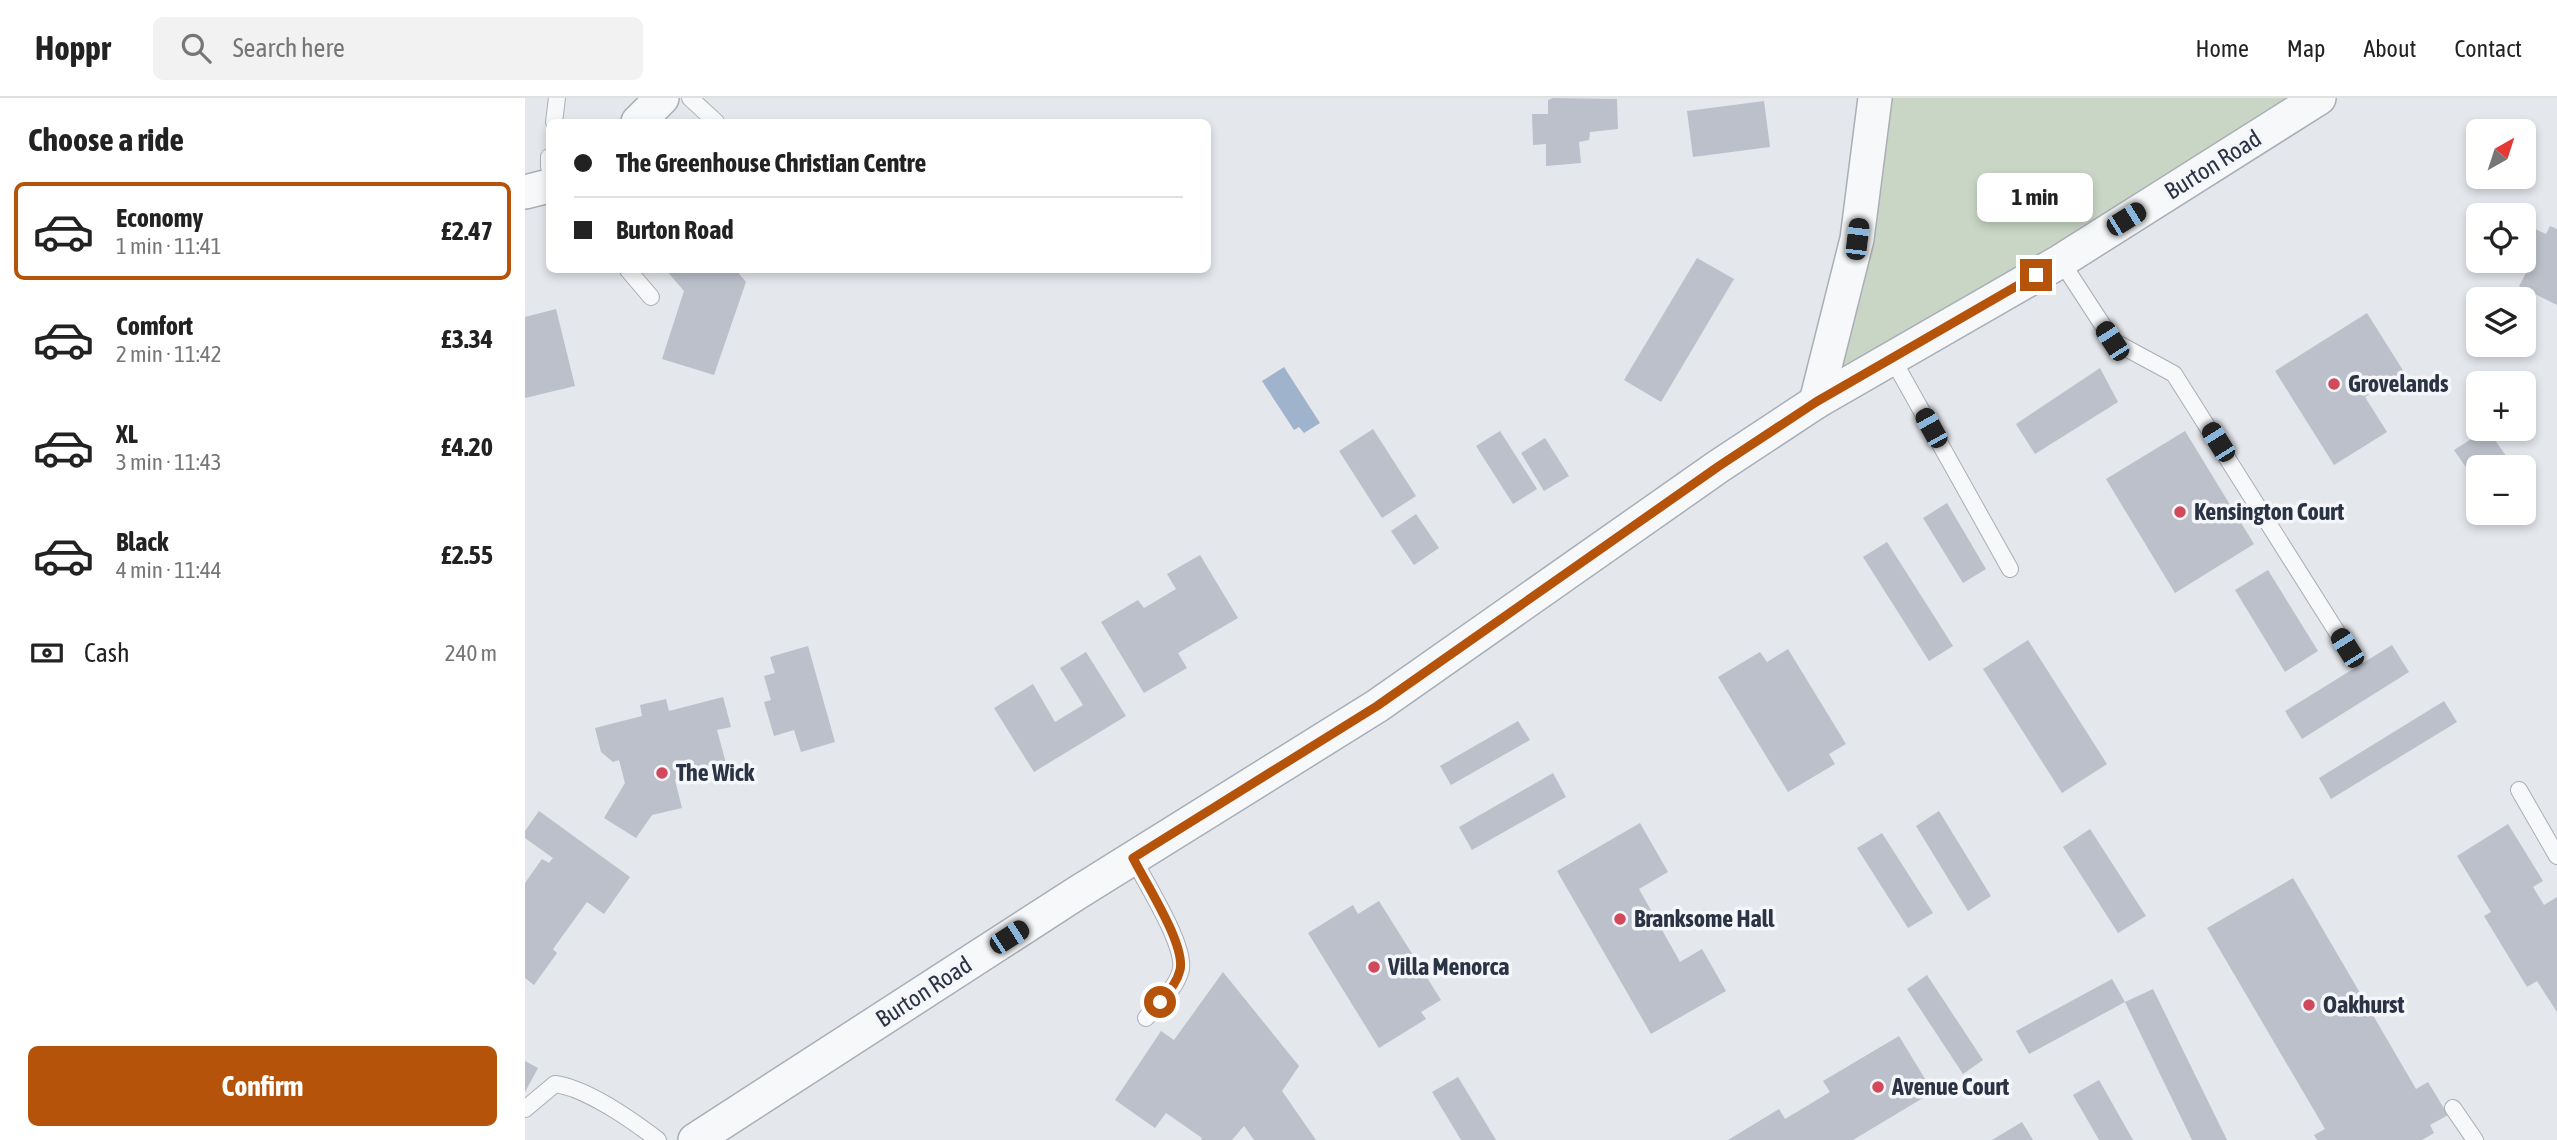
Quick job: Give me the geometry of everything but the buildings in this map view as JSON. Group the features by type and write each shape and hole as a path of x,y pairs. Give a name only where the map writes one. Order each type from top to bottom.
{"street":[{"path":"641,119 662,98"},
{"path":"1816,402 1857,239 1875,98"},
{"name":"Burton Road","path":"695,1140 1133,858 1377,706 1719,466 1816,402 2061,261 2319,98"},
{"path":"525,192 546,187"}],"lane":[{"path":"554,119 557,98"},
{"path":"690,98 713,119"},
{"path":"2061,261 2112,341 2174,374 2347,648"},
{"path":"631,273 651,297"},
{"path":"1892,358 2010,569"},
{"path":"2519,790 2557,856"},
{"path":"1133,858 1179,946 1181,968 1173,986 1146,1018"},
{"path":"525,1109 555,1084 569,1086 633,1121 658,1140"},
{"path":"2453,1108 2475,1140"}],"green space":[{"path":"1875,98 2319,98 1816,402"}],"water":[{"path":"1284,367 1320,423 1304,433 1299,427 1294,430 1262,381"}],"place":[{"name":"Grovelands","path":"2334,384"},
{"name":"Kensington Court","path":"2180,512"},
{"name":"The Wick","path":"662,773"},
{"name":"Branksome Hall","path":"1620,919"},
{"name":"Villa Menorca","path":"1374,967"},
{"name":"Oakhurst","path":"2309,1005"},
{"name":"Avenue Court","path":"1878,1087"}],"route":[{"path":"1160,1002 1173,986 1181,968 1179,946 1133,858 1377,706 1719,466 1816,402 2036,275"}]}
